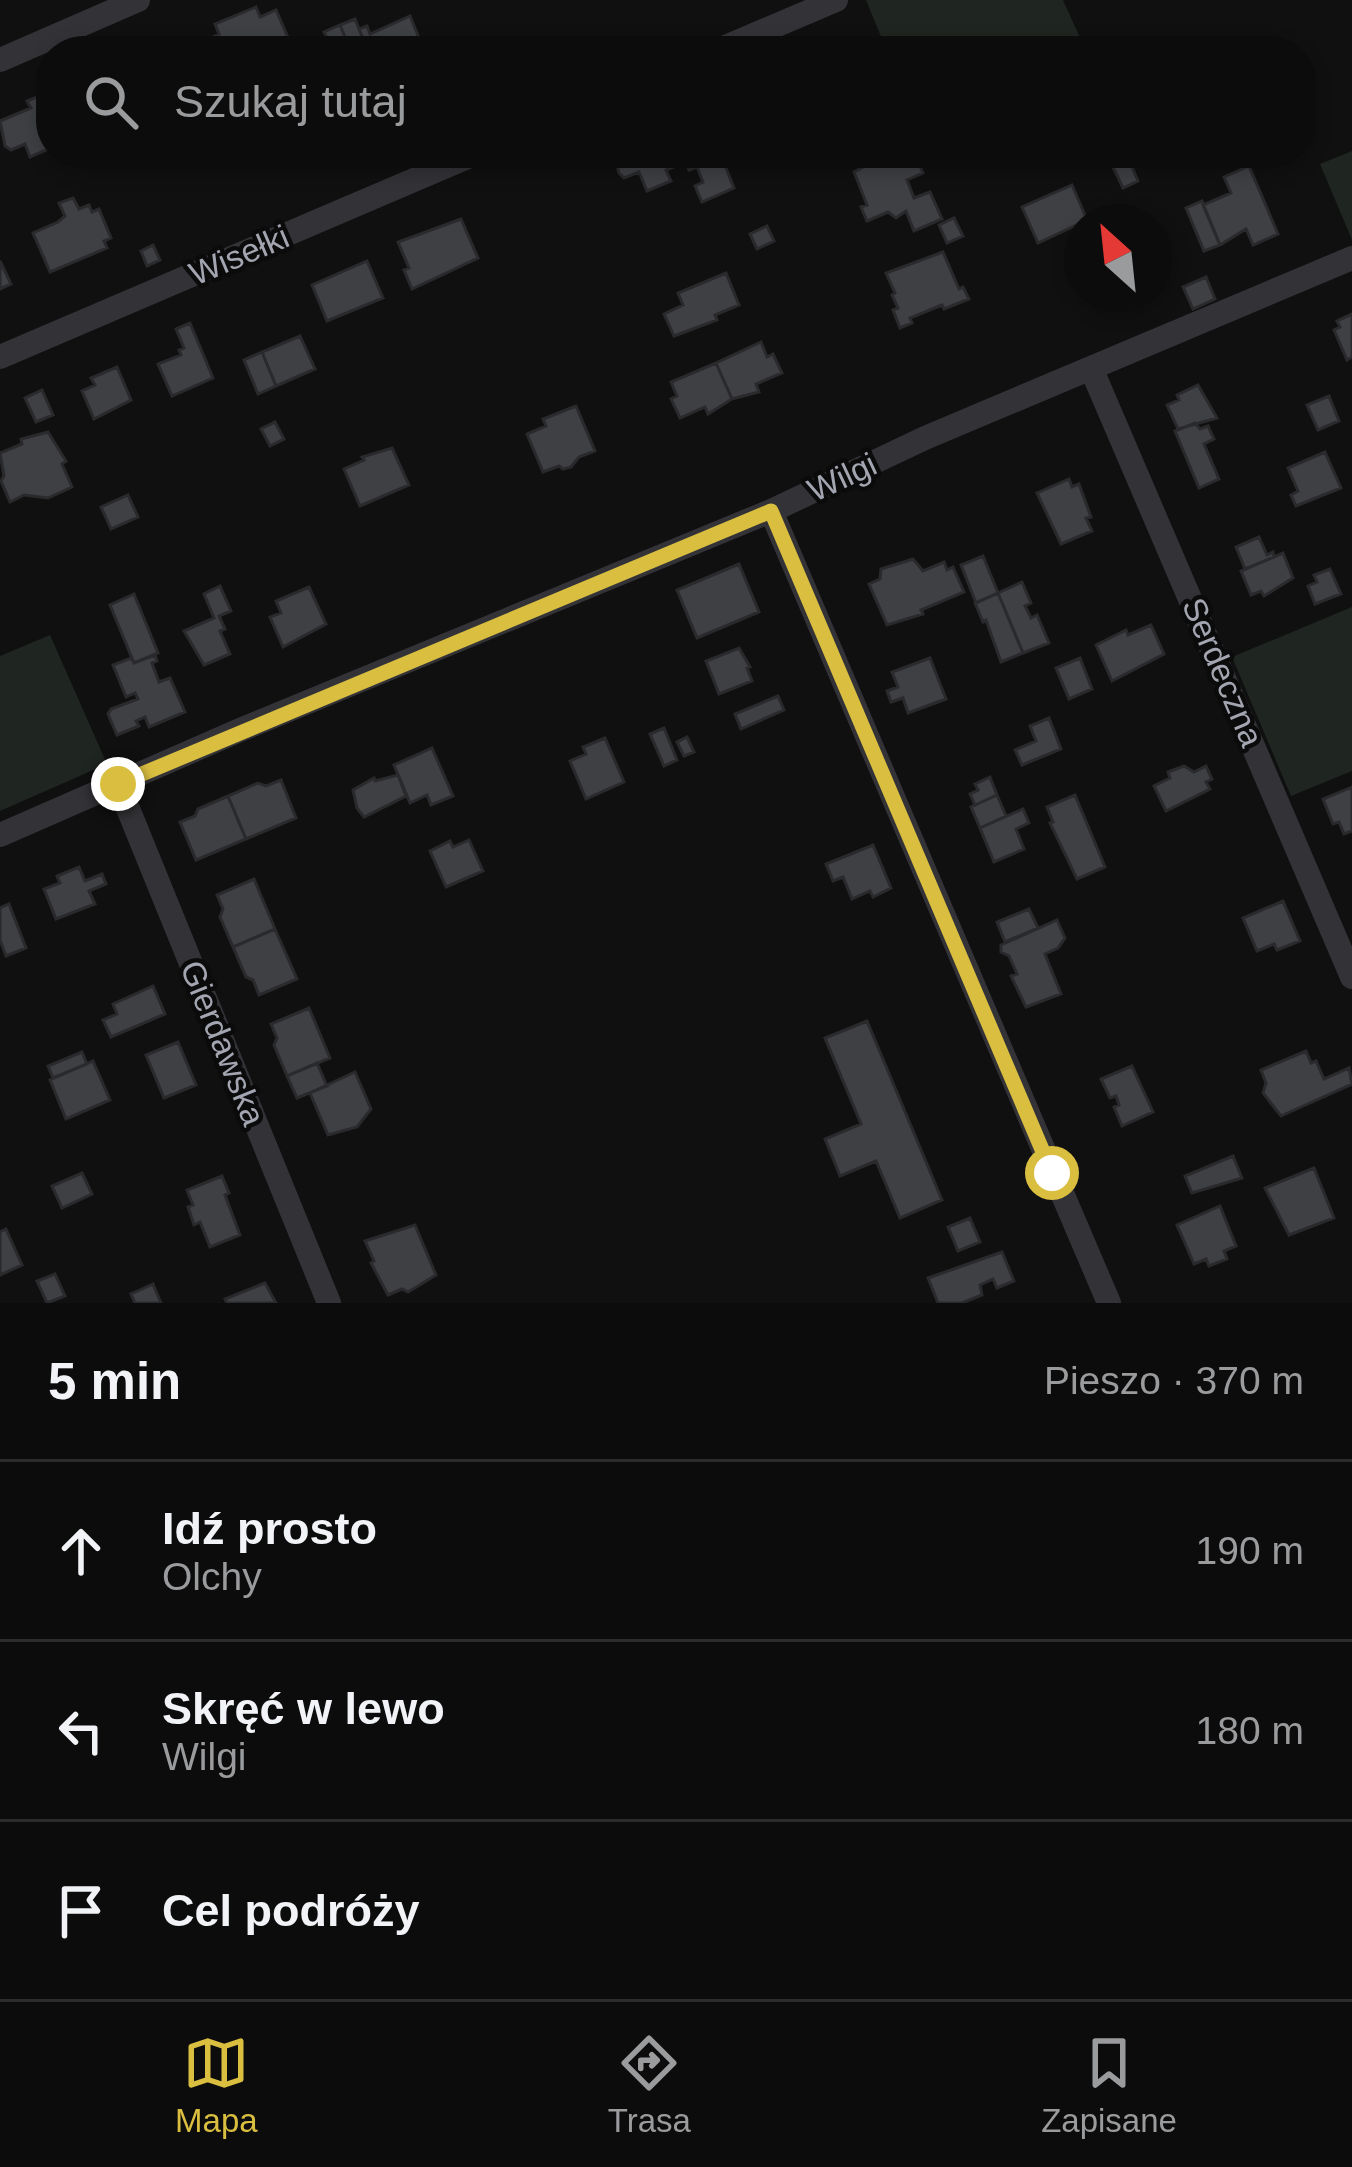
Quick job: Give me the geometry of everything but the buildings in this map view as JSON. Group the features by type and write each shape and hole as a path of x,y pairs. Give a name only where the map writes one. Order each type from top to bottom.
{"street":[{"path":"55,36 138,0"},
{"path":"751,36 836,0"},
{"path":"0,60 36,44"},
{"name":"Wisełki","path":"0,357 442,168"},
{"name":"Wilgi","path":"0,835 771,511 1352,258"},
{"name":"Serdeczna","path":"1091,368 1352,977"},
{"path":"771,511 1109,1303"},
{"name":"Gierdawska","path":"118,784 329,1303"}],"shaded area":[{"path":"866,0 1063,0 1079,36 881,36"},
{"path":"1352,151 1352,240 1320,164"},
{"path":"1352,607 1352,771 1291,796 1232,657"},
{"path":"50,635 107,764 0,811 0,656"}],"route":[{"path":"118,784 771,511 1052,1173"}]}
